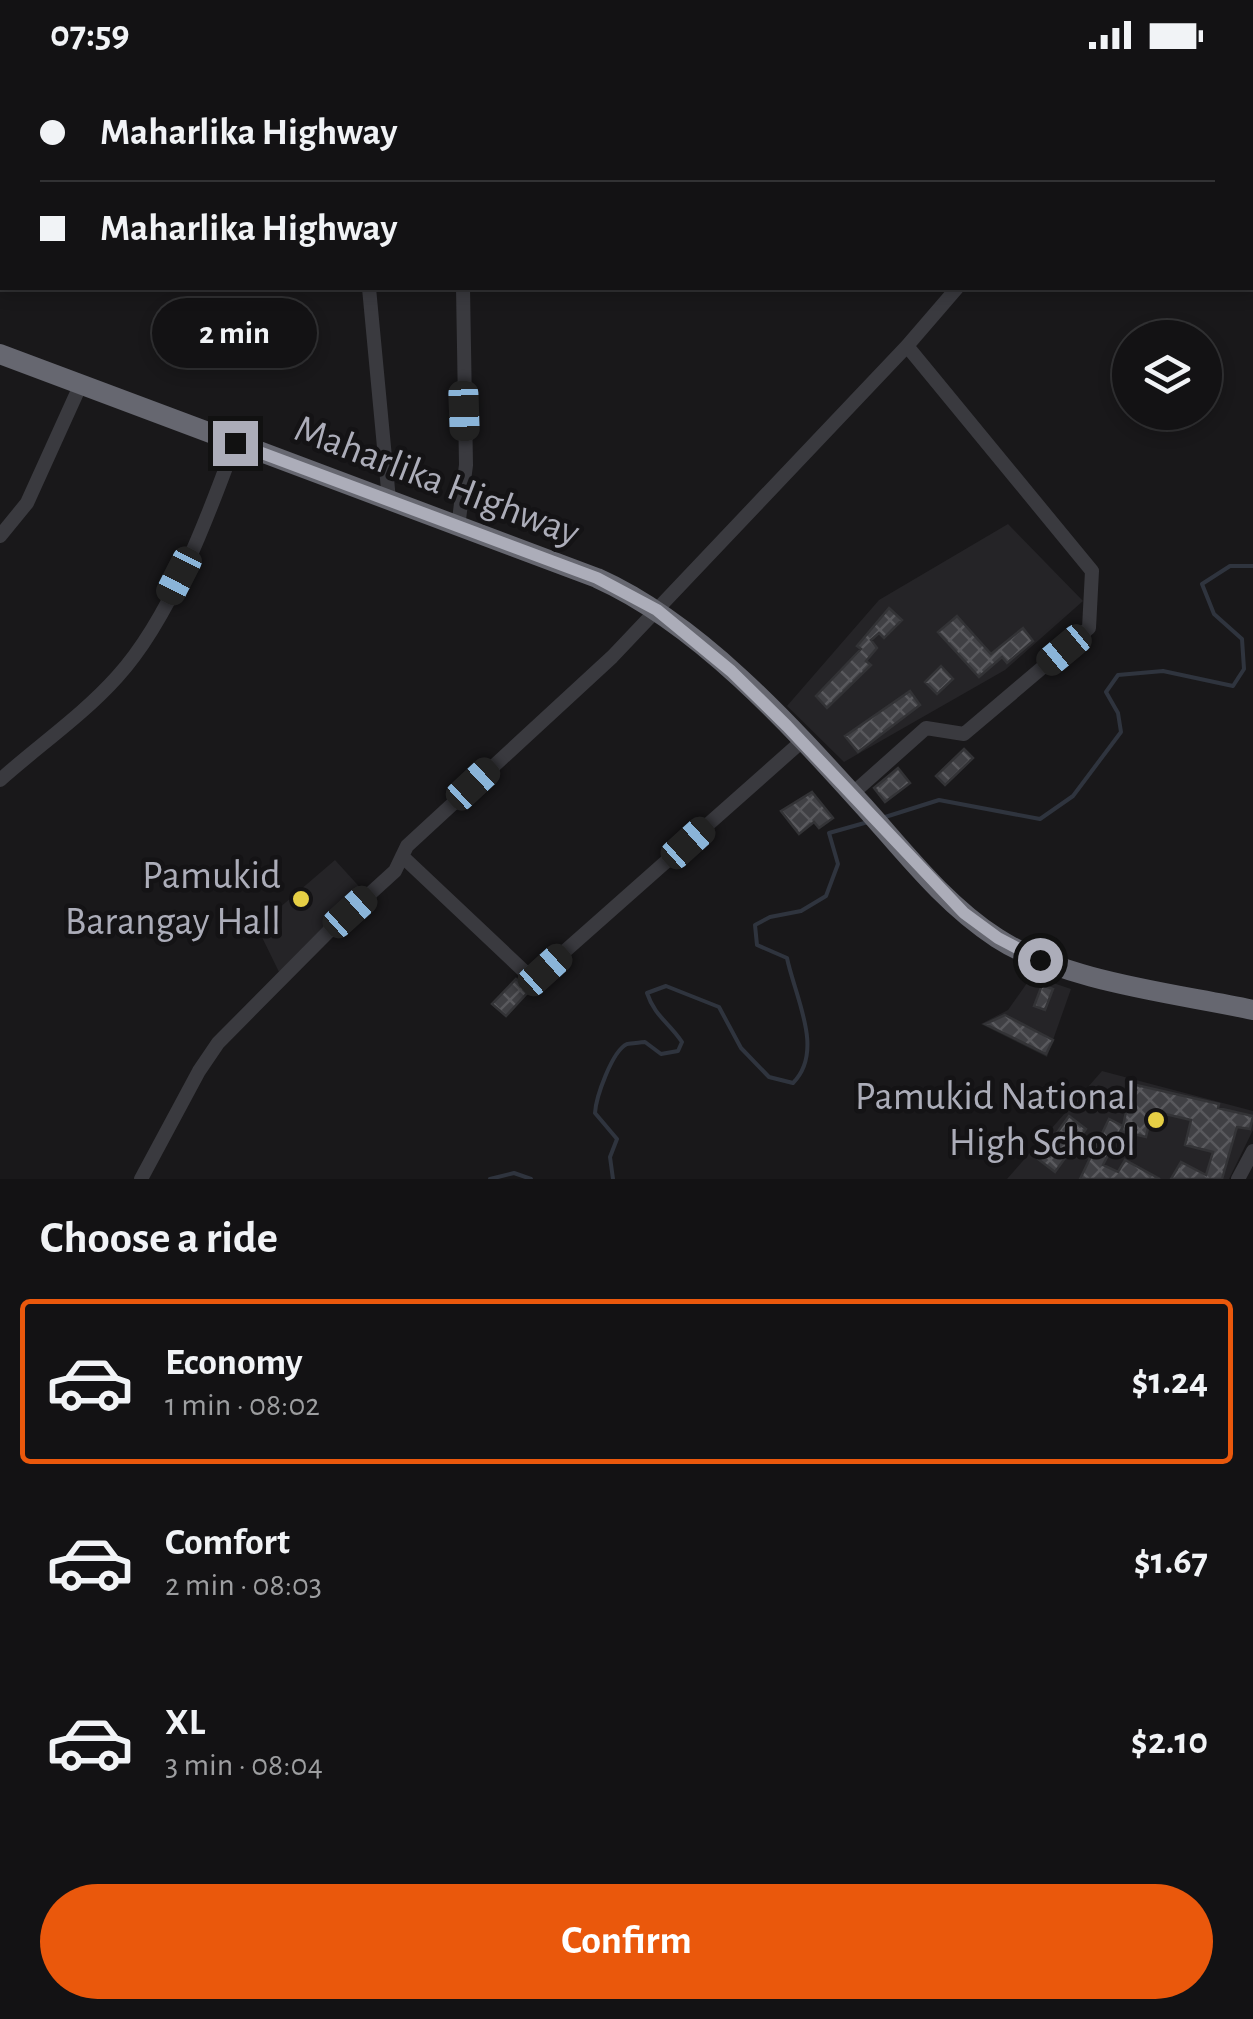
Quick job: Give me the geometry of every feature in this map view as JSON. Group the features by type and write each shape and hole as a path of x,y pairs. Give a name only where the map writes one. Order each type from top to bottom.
{"highway":[{"name":"Maharlika Highway","path":"0,354 597,578 657,610 731,671 964,913 1019,950 1081,973 1253,1010"}],"street":[{"path":"369,290 389,500"},
{"path":"458,527 466,465 463,290"},
{"path":"141,1179 199,1070 218,1043 394,872 407,846 612,658 955,290"},
{"path":"858,801 926,728 964,734 1089,628 1092,572 907,346"},
{"path":"0,536 27,503 80,386"},
{"path":"0,780 92,702 130,661 196,541 235,443"},
{"path":"402,856 532,976 801,742"},
{"path":"1238,1179 1253,1151"}],"shaded area":[{"path":"1008,524 1083,601 1005,670 844,762 787,706 879,600"},
{"path":"335,860 365,893 279,972 257,927"},
{"path":"1032,976 1071,989 1047,1057 981,1024 1008,1010"},
{"name":"Pamukid National High School","path":"1102,1071 1253,1111 1253,1130 1229,1179 1007,1179"}],"building":[{"path":"889,608 902,620 884,638 879,633 871,640 877,648 866,661 871,665 827,708 816,696 861,649 857,646"},
{"path":"957,616 991,654 1023,628 1033,641 1007,663 1002,657 979,677 938,632"},
{"path":"941,666 953,679 937,694 925,682"},
{"path":"910,691 920,705 858,752 845,736"},
{"path":"964,749 973,758 945,785 936,776"},
{"path":"898,768 910,783 885,802 874,788"},
{"path":"812,792 833,818 819,828 814,822 799,834 781,811"},
{"path":"516,979 530,990 506,1016 492,1004"},
{"path":"1042,985 1053,989 1045,1010 1034,1006"},
{"path":"1005,1015 1053,1040 1046,1054 985,1024"},
{"path":"1132,1084 1253,1116 1250,1129 1237,1127 1222,1179 1171,1179 1181,1162 1206,1175 1213,1152 1185,1145 1191,1120 1152,1111 1146,1137 1121,1131"},
{"path":"1069,1116 1086,1129 1055,1172 1038,1159"},
{"path":"1109,1119 1123,1126 1103,1165 1118,1172 1125,1160 1160,1179 1080,1179"}],"waterway":[{"path":"882,818 939,800 1040,819 1073,796 1121,732 1118,713 1106,692 1118,675 1163,671 1233,686 1244,669 1242,639 1214,614 1202,584 1230,566 1253,566"},
{"path":"613,1179 610,1157 617,1139 595,1113 611,1065 627,1044 645,1042 661,1054 678,1051 682,1042 658,1014 647,993 666,986 719,1007 741,1048 769,1077 793,1083 807,1055 801,1006 787,958 757,945 755,925 770,917 801,911 826,896 838,864 829,833 868,822"},
{"path":"490,1179 514,1173 531,1179"}],"place":[{"name":"Pamukid Barangay Hall","path":"301,899"},
{"name":"Pamukid National High School","path":"1156,1120"}],"route":[{"path":"235,443 597,578 640,599 692,636 731,671 964,913 998,938 1040,960"}]}
